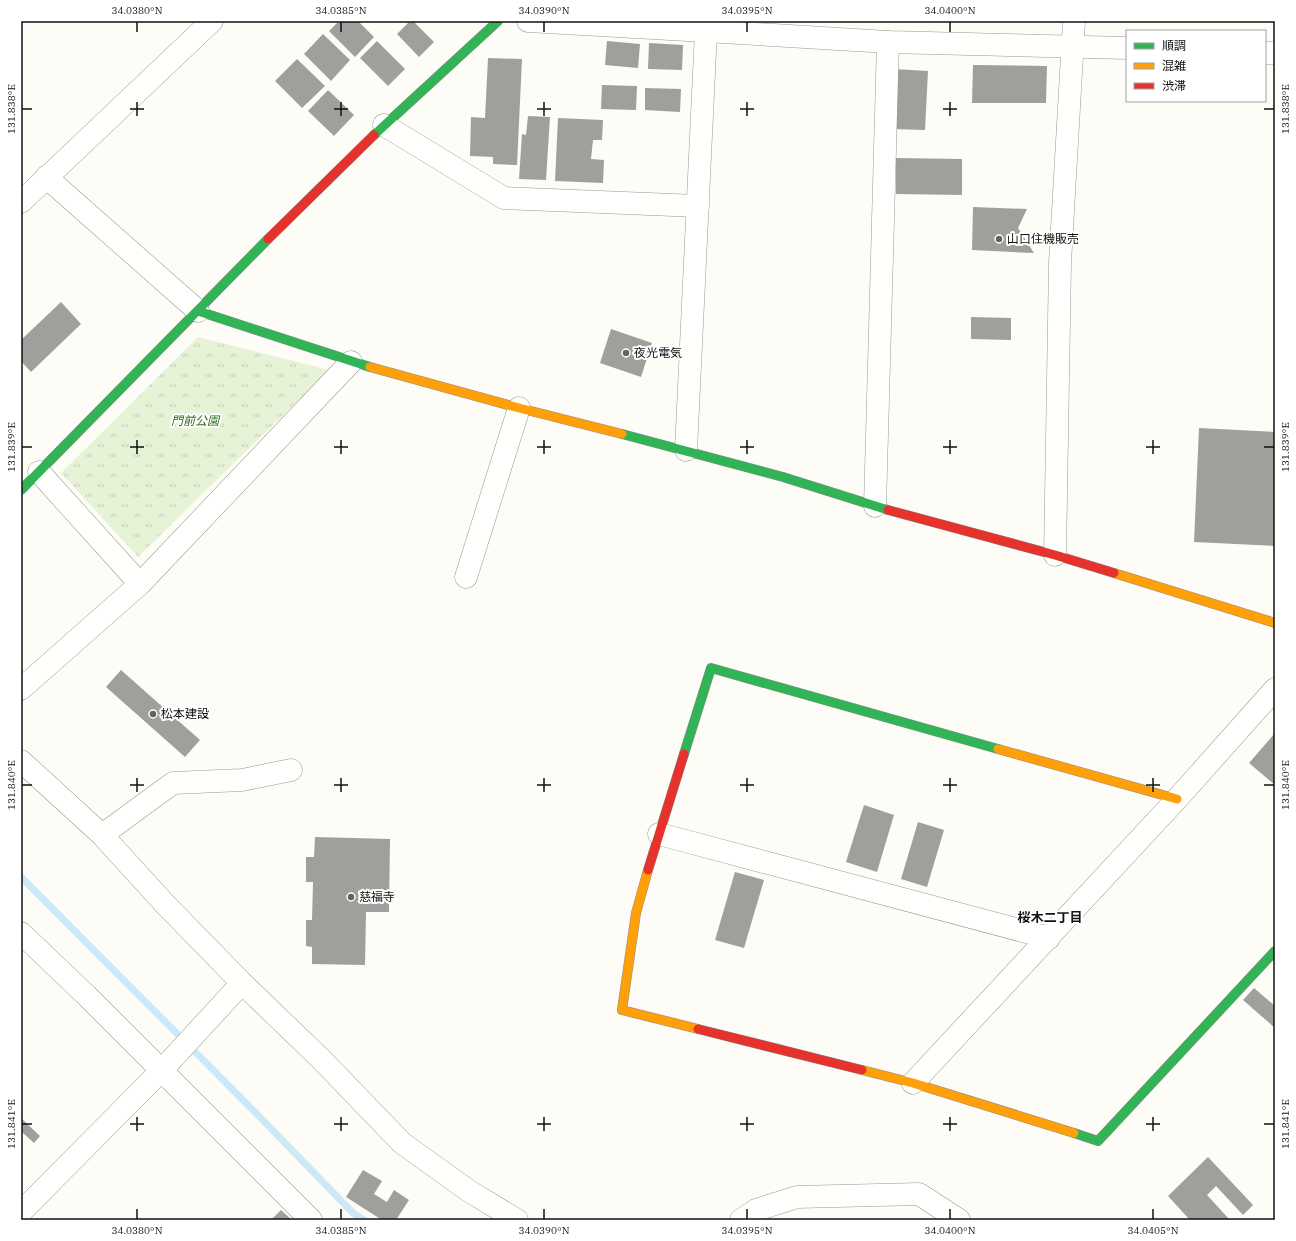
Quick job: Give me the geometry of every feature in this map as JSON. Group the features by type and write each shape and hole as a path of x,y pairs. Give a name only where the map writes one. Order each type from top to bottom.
{"street":[{"path":"21,202 212,21"},
{"path":"21,490 198,311 232,274 384,125 498,21"},
{"path":"528,21 888,42 1126,48"},
{"path":"1055,555 1060,263 1074,21"},
{"path":"686,450 706,31"},
{"path":"875,506 888,42"},
{"path":"384,125 504,198 698,206"},
{"path":"46,177 198,311 351,362 519,408 686,450 776,475 875,506 1055,555 1275,623"},
{"path":"21,689 140,584 351,362"},
{"path":"466,577 519,408"},
{"path":"39,472 140,584"},
{"path":"1177,799 711,668 659,834 636,914 622,1010 913,1083 1098,1141 1273,958"},
{"path":"913,1083 1177,799 1275,689"},
{"path":"21,762 102,835 164,903 242,983 321,1059 402,1143 469,1191 518,1220"},
{"path":"102,835 173,783 242,780 292,770"},
{"path":"659,834 1049,938"},
{"path":"21,933 88,996 310,1220"},
{"path":"21,1212 161,1071 242,983"},
{"path":"741,1220 756,1210 797,1197 919,1194 959,1220"}],"green space":[{"name":"門前公園","path":"198,337 329,370 138,557 61,473"}],"building":[{"path":"339,21 358,21 374,37 355,57 329,31"},
{"path":"410,21 413,21 434,42 419,57 397,34"},
{"path":"323,34 350,60 331,81 304,54"},
{"path":"377,41 405,69 388,86 360,58"},
{"path":"607,41 640,44 638,68 605,65"},
{"path":"649,43 683,45 682,70 648,69"},
{"path":"488,58 522,59 517,165 493,164 493,157 470,156 471,117 485,118"},
{"path":"297,59 325,86 302,108 275,81"},
{"path":"973,65 1047,66 1046,103 972,103"},
{"path":"894,69 928,71 925,130 891,129"},
{"path":"602,85 637,86 636,110 601,109"},
{"path":"645,88 681,89 680,112 645,110"},
{"path":"328,90 354,115 334,136 308,111"},
{"path":"528,116 550,117 546,180 519,179 522,134 526,135"},
{"path":"558,118 603,120 602,140 593,140 591,159 604,160 603,183 555,181"},
{"path":"896,158 962,159 962,195 896,194"},
{"name":"山口住機販売","path":"973,207 1027,209 1018,228 1034,253 972,250"},
{"path":"61,302 81,324 31,372 21,361 21,340"},
{"path":"971,317 1011,318 1011,340 971,339"},
{"name":"夜光電気","path":"611,329 652,343 641,377 600,363"},
{"path":"1199,428 1275,432 1275,546 1194,542"},
{"name":"松本建設","path":"121,670 200,740 185,757 106,687"},
{"path":"1275,733 1275,785 1249,763"},
{"path":"864,805 894,815 877,872 846,862"},
{"path":"918,822 944,830 927,887 901,879"},
{"name":"慈福寺","path":"315,837 390,839 389,912 366,912 365,965 312,964 312,947 306,946 306,920 312,920 313,882 306,882 306,857 314,857"},
{"path":"735,872 764,880 744,948 715,940"},
{"path":"1254,988 1275,1006 1275,1028 1243,1000"},
{"path":"21,1118 40,1136 34,1143 23,1133 21,1135"},
{"path":"1208,1157 1253,1205 1243,1215 1216,1186 1207,1195 1230,1220 1190,1220 1168,1196"},
{"path":"363,1170 382,1181 374,1194 387,1202 394,1190 409,1200 396,1220 382,1220 346,1197"},
{"path":"281,1210 292,1220 271,1220"}],"waterway":[{"path":"21,877 253,1110 353,1213 364,1220"}],"traffic: fast":[{"path":"374,135 498,21"},
{"path":"21,490 268,239"},
{"path":"198,311 370,367"},
{"path":"622,434 783,477 888,510"},
{"path":"684,754 711,668 998,749"},
{"path":"1074,1133 1098,1141 1275,951"}],"traffic: slow":[{"path":"370,367 519,408 622,434"},
{"path":"1114,573 1275,623"},
{"path":"998,749 1177,799"},
{"path":"648,870 636,913 622,1010 698,1029"},
{"path":"862,1070 913,1083 1074,1133"}],"traffic: jam":[{"path":"268,239 374,135"},
{"path":"888,510 1055,555 1114,573"},
{"path":"648,870 684,754"},
{"path":"698,1029 862,1070"}],"place":[{"name":"山口住機販売","path":"999,239"},
{"name":"夜光電気","path":"626,353"},
{"name":"松本建設","path":"153,714"},
{"name":"慈福寺","path":"351,897"}],"district":[{"name":"桜木二丁目","path":"1050,917"}]}
